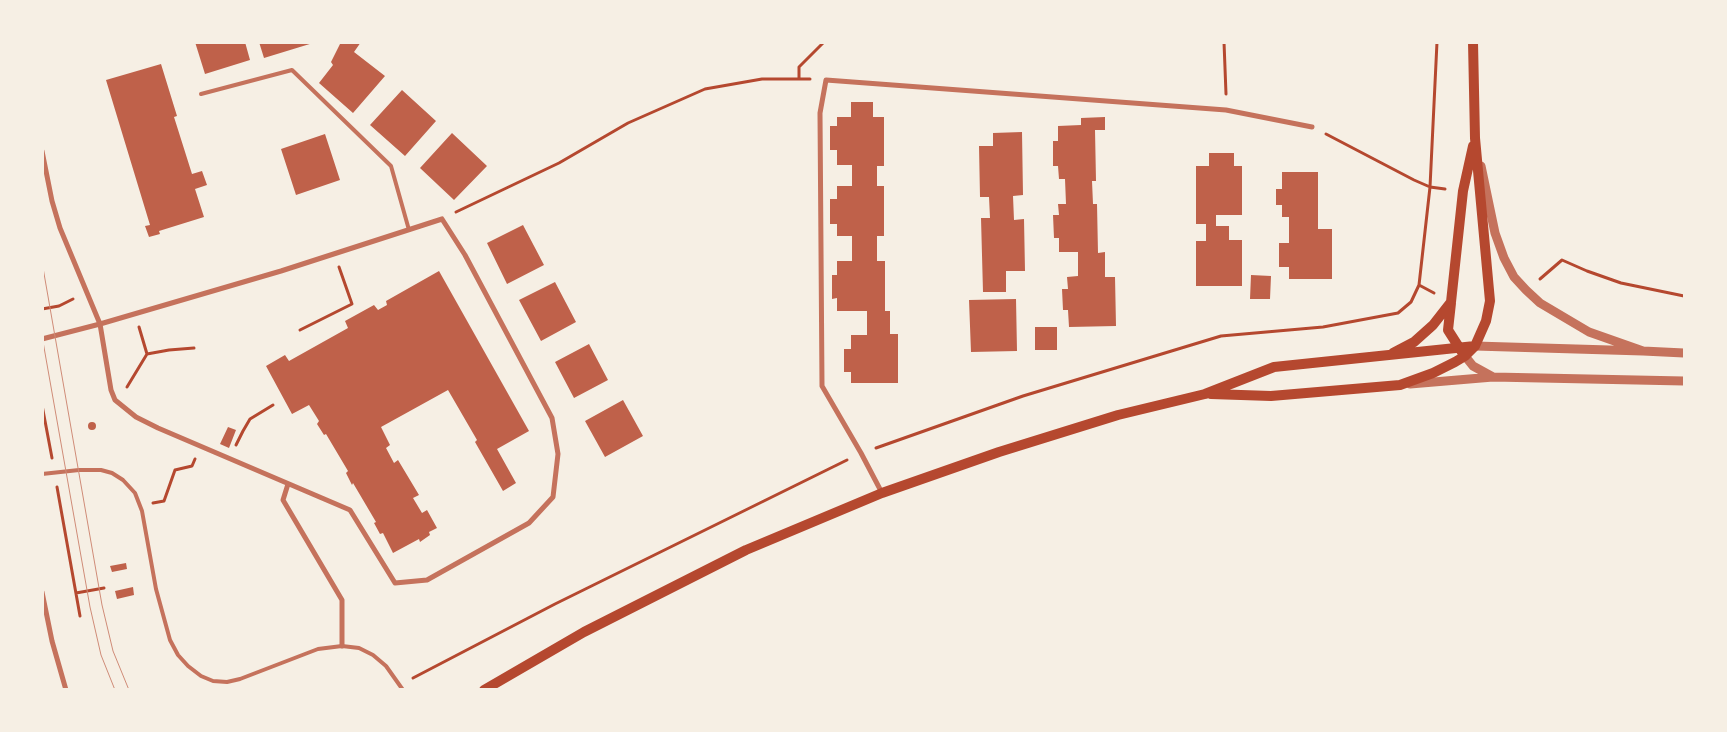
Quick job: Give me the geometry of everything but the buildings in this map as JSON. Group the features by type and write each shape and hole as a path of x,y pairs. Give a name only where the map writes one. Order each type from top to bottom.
{"main road":[{"path":"1204,394 1271,396 1400,385 1432,373 1462,352 1475,346 1486,321 1490,301 1475,138 1473,42"},
{"path":"1462,352 1448,330 1463,191 1475,138"},
{"path":"1387,356 1414,342 1433,325 1451,302"},
{"path":"484,690 584,632 746,550 882,493 999,452 1118,415 1204,394 1274,367 1387,356 1462,352"}],"street":[{"path":"882,493 822,386 820,113 826,80 1226,110 1312,127"},
{"path":"1475,138 1495,232 1504,258 1514,277 1540,303 1563,318 1589,332 1643,351"},
{"path":"42,150 52,202 60,228 100,324 111,390 115,400 136,418 350,510 395,583 427,580 528,523 553,497 558,454 552,418 465,255 442,218 334,254 135,314 100,324 42,339"},
{"path":"1475,346 1684,354"},
{"path":"1462,352 1473,366 1493,377"},
{"path":"1400,385 1493,377 1684,381"},
{"path":"288,484 283,500 342,600 342,646"},
{"path":"42,592 52,641 66,690"}],"lane":[{"path":"201,94 292,70 391,166 409,230"},
{"path":"42,474 91,469 112,473 124,480 135,493 140,505 156,589 170,640 178,655 201,676 213,681 227,682 240,679 318,649 342,646 359,648 373,655 386,666 403,690"}],"path":[{"path":"799,79 800,67 824,42"},
{"path":"1224,42 1226,110"},
{"path":"400,684 555,604 861,453 1023,396 1221,336 1323,327 1398,313 1411,302 1419,285 1430,187 1437,42"},
{"path":"442,218 559,162 628,123 705,89 762,79 826,80"},
{"path":"1312,127 1430,187 1463,191"},
{"path":"300,330 352,304 334,254"},
{"path":"42,309 59,306 87,292"},
{"path":"135,314 147,354"},
{"path":"115,400 123,393 147,354 194,348"},
{"path":"42,405 80,616"},
{"path":"230,460 242,431 250,419 273,405"},
{"path":"140,505 164,501 175,470 192,466 200,447"},
{"path":"160,501 162,508"},
{"path":"76,593 104,588"}],"tram line":[{"path":"42,262 102,605 113,651 129,690"},
{"path":"42,336 90,607 101,655 115,690"}]}
